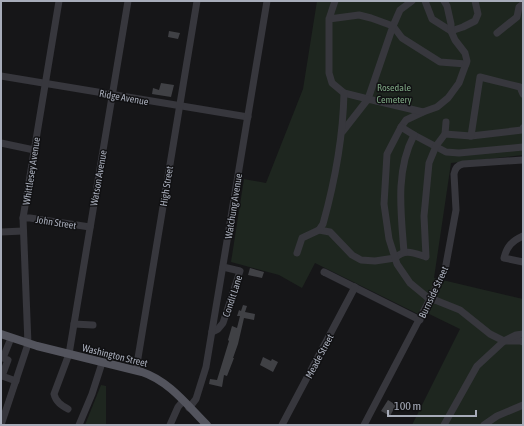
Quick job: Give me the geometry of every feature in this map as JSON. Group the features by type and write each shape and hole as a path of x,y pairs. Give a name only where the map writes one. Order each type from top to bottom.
{"main road":[{"name":"Washington Street","path":"1,334 28,344 147,374 158,379 207,425"}],"street":[{"name":"Whittlesey Avenue","path":"28,344 23,218 59,1"},
{"name":"Watson Avenue","path":"68,409 58,403 54,394 69,354 128,1"},
{"name":"High Street","path":"136,370 197,1"},
{"name":"Watchung Avenue","path":"190,408 196,399 205,372 267,1"},
{"path":"335,1 329,19 328,72 332,83 344,93 423,112"},
{"path":"342,131 368,99 392,26 400,10 412,1"},
{"path":"425,1 432,19 451,31"},
{"path":"444,1 447,6 451,31 455,40 465,53 467,61 459,83 448,98 437,107 406,120 387,154 384,204 389,239 397,264 410,283 427,296 460,310 490,334 504,342 520,340 523,342"},
{"path":"451,31 476,21 478,14 475,1"},
{"path":"497,33 517,17 519,7 523,4"},
{"path":"329,19 359,15 371,18 392,26 402,38 440,62 466,64"},
{"name":"Ridge Avenue","path":"1,76 248,117"},
{"path":"471,136 480,77 522,89"},
{"path":"297,253 302,238 319,230 323,224 340,149 344,93"},
{"path":"319,230 330,232 352,255 361,260 375,261 395,258 404,252 426,257 424,216 430,163 436,146 445,134 446,122"},
{"path":"401,128 446,152 459,154 523,147"},
{"path":"445,134 471,136 486,135 522,130 523,128"},
{"path":"404,252 401,193 402,166 414,135"},
{"path":"1,143 34,150"},
{"name":"Burnside Street","path":"364,425 420,320 446,266 456,210 454,174 456,168 460,164 523,160"},
{"name":"John Street","path":"23,218 90,227"},
{"path":"1,232 23,231"},
{"path":"523,236 510,245 504,258 523,262"},
{"name":"Condit Lane","path":"212,332 216,331 223,323 240,271 223,267"},
{"path":"324,272 420,320"},
{"name":"Meade Street","path":"282,425 355,287"},
{"path":"74,324 93,326"},
{"path":"444,425 477,366 504,342 516,335 523,334"},
{"path":"11,338 3,358 8,360 2,376 16,381"},
{"path":"1,425 28,344"},
{"path":"79,425 92,394 102,363"},
{"path":"170,425 176,410 183,401"},
{"path":"484,425 497,416 523,405"}],"green space":[{"name":"Rosedale Cemetery","path":"317,1 523,1 523,155 451,163 434,278 523,299 523,425 412,425 460,329 421,310 418,314 315,263 302,288 279,275 231,262 244,179 266,183 303,89"},
{"path":"101,385 106,386 106,425 85,425"}],"building":[{"path":"169,31 180,33 178,39 168,37"},
{"path":"161,83 174,85 171,97 152,94 153,88 159,90"},
{"path":"250,268 264,272 262,278 248,275"},
{"path":"243,305 247,306 245,312 255,314 254,320 244,318 234,358 227,376 224,375 222,387 209,384 210,379 217,380 232,326 237,328 240,316 237,316"},
{"path":"263,357 271,361 272,359 278,362 273,372 260,365"},
{"path":"388,400 396,405 390,416 381,411"}]}
